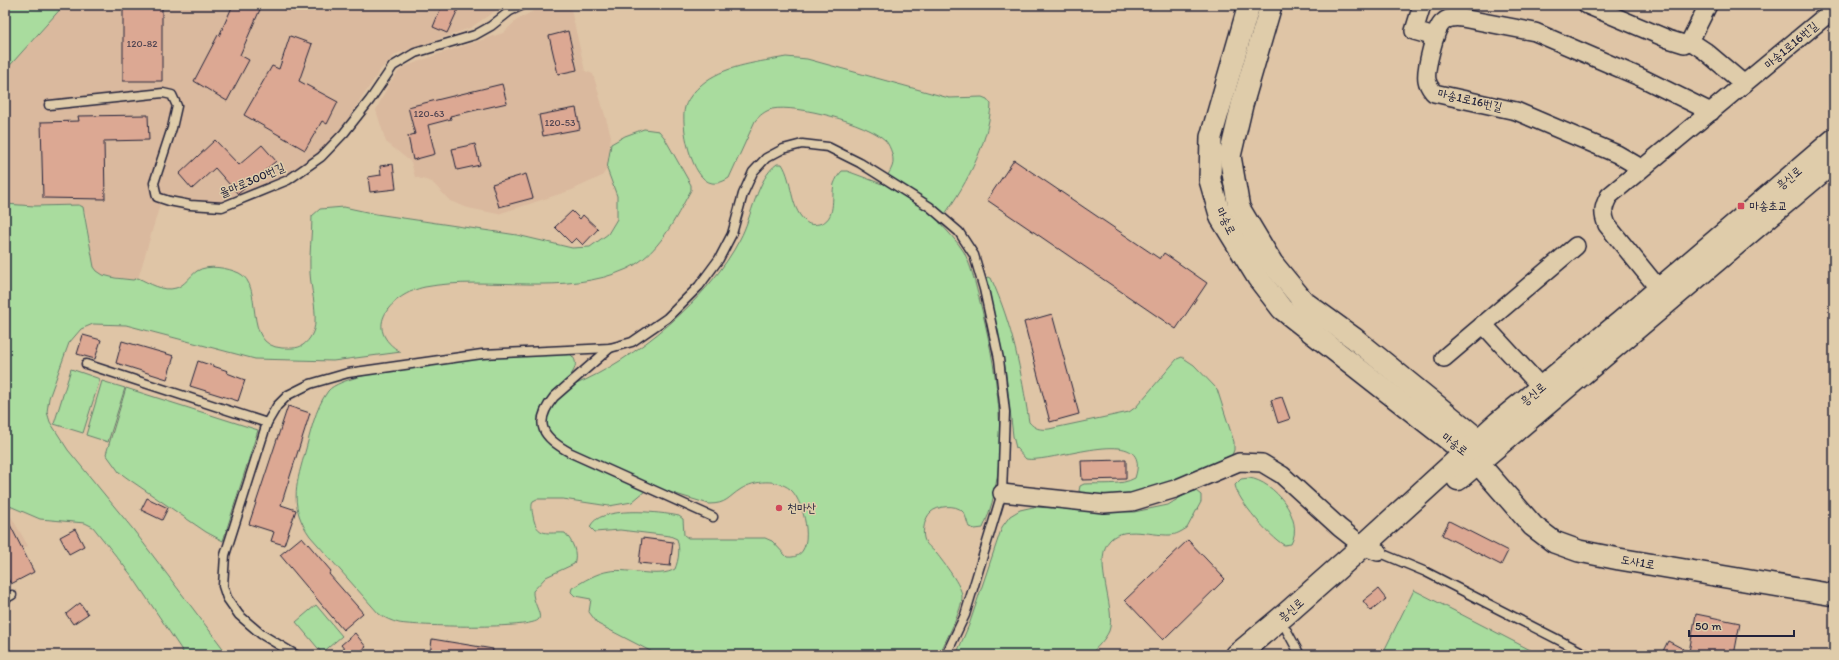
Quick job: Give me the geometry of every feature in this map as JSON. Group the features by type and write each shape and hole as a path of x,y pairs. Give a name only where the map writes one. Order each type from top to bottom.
{"main road":[{"name":"흥신로","path":"1260,655 1287,631 1541,387 1834,140"},
{"name":"흥신로","path":"1474,451 1672,299 1834,161"},
{"name":"흥신로","path":"1237,655 1286,614 1371,549"}],"street":[{"name":"마송로","path":"1249,5 1212,137 1210,180 1221,218 1258,278 1282,309 1474,451"},
{"name":"마송로","path":"1271,5 1242,105 1230,156 1239,208 1272,263 1304,302 1355,339 1474,451"},
{"path":"1422,5 1414,31 1435,37"},
{"path":"1587,5 1668,39 1684,44 1690,41 1708,5"},
{"name":"마송1로16번길","path":"1659,289 1607,226 1603,215 1604,205 1609,196 1834,9"},
{"name":"마송1로16번길","path":"1641,168 1617,154 1516,111 1434,93 1428,86 1426,78 1436,31 1442,22 1452,17 1534,32 1642,78 1711,112"},
{"path":"1690,41 1705,51 1744,84"},
{"path":"1444,358 1576,246"},
{"path":"1483,324 1541,387"},
{"name":"도사1로","path":"1474,451 1533,526 1543,535 1564,546 1619,559 1834,595"},
{"path":"1002,493 1104,504 1132,502 1175,489 1239,462 1262,463 1282,476 1340,528 1371,549"}],"lane":[{"name":"율마로300번길","path":"49,105 163,93 172,95 178,106 154,183 157,197 169,202 222,207 288,180 321,157 344,133 370,100 393,66 415,53 475,35 491,26 510,11 523,5"},
{"path":"296,655 261,634 238,615 227,598 223,586 226,555 267,423 277,406 288,395 310,384 348,372 482,354 610,348 632,342 649,332 667,318 699,286 719,259 732,234 742,194 752,172 766,158 783,149 802,144 828,148 860,163 930,206 959,232 974,255 984,289 998,359 1005,412 1002,493 965,615 946,655"},
{"path":"610,348 559,392 547,405 541,421 544,432 551,441 571,453 713,517"},
{"path":"86,364 267,423"},
{"path":"1371,549 1458,588 1588,655"},
{"path":"1287,631 1300,655"}],"shaded area":[{"path":"64,5 504,5 470,28 396,54 381,69 348,119 329,142 316,156 285,177 232,200 221,202 189,200 163,194 138,278 133,280 103,275 94,267 86,213 79,205 35,206 5,204 5,71"},
{"path":"544,5 570,5 585,71 593,74 611,136 607,169 602,176 572,190 498,214 468,208 450,201 432,182 415,177 411,162 386,142 376,110 389,84 404,67 503,33 517,20"},
{"path":"5,506 28,546 5,559"}],"green space":[{"path":"5,5 64,5 5,71"},
{"path":"786,57 807,59 949,98 982,97 987,99 991,104 989,119 980,151 957,196 939,222 964,252 972,273 982,310 997,391 1000,448 992,503 983,528 975,529 969,527 963,512 955,507 942,507 934,510 929,514 924,524 923,535 926,542 952,574 959,586 962,596 962,602 957,617 939,655 658,655 598,624 589,612 591,599 575,596 571,592 572,588 605,572 618,570 661,573 675,569 679,554 677,539 670,536 620,530 595,532 590,527 595,520 605,515 617,513 645,512 679,516 683,519 684,535 688,538 765,538 772,541 787,557 797,556 803,550 806,540 804,517 800,505 790,489 772,482 759,482 747,486 727,500 715,504 709,504 656,488 645,491 632,502 609,506 563,499 537,499 533,501 532,508 537,528 540,531 548,533 565,533 575,552 574,564 546,577 533,591 540,617 539,619 517,625 449,626 399,623 379,614 310,536 299,516 296,497 298,478 316,414 328,391 343,382 369,374 402,368 479,359 566,353 573,357 575,361 575,368 566,381 570,385 574,385 621,360 669,325 690,305 727,261 740,239 764,179 770,170 777,164 782,164 788,178 796,208 800,215 807,222 815,225 825,222 829,218 832,207 834,184 842,171 847,171 882,184 893,163 892,152 885,140 863,127 848,121 814,112 783,108 767,111 755,121 729,178 719,183 712,183 705,180 698,172 689,150 684,125 685,107 691,96 706,81 724,71 744,65"},
{"path":"644,129 659,131 664,137 691,185 691,190 672,224 657,245 638,262 627,269 603,277 579,282 553,284 449,284 425,287 413,291 401,297 392,305 385,314 382,323 383,333 389,343 401,352 333,361 255,359 126,325 93,324 81,329 69,343 49,398 47,412 50,422 68,450 132,528 228,655 185,655 132,576 93,527 85,523 40,519 5,504 5,204 35,206 79,205 83,207 94,267 103,275 133,280 138,278 161,288 171,289 179,287 197,271 202,269 212,267 224,268 239,273 247,280 251,289 257,326 262,337 269,344 282,348 296,348 308,341 312,335 315,325 315,310 310,273 310,252 312,216 320,209 344,207 376,214 517,235 572,248 590,247 608,234 617,219 617,196 607,169 611,144 625,136"},
{"path":"987,277 991,278 999,296 1011,331 1023,384 1029,422 1033,426 1040,429 1049,429 1129,412 1136,407 1177,359 1182,357 1194,365 1217,389 1234,442 1234,450 1232,455 1162,486 1131,496 1093,495 1079,491 1080,486 1084,484 1110,484 1129,481 1135,478 1137,461 1130,451 1116,448 1098,449 1039,459 1026,459 1016,448 1013,436 1005,366 985,280"},
{"path":"71,369 100,379 83,433 54,424"},
{"path":"102,381 125,388 108,442 86,435"},
{"path":"126,388 258,430 223,541 206,532 119,472 106,454"},
{"path":"1249,478 1268,486 1285,503 1294,524 1294,534 1291,544 1284,545 1278,541 1255,518 1242,500 1235,485 1241,479"},
{"path":"1196,491 1201,495 1201,502 1187,528 1177,534 1162,535 1134,532 1117,535 1110,540 1105,548 1103,568 1111,623 1109,631 1103,641 1090,655 956,655 969,625 1002,527 1010,516 1020,510 1033,507 1134,512 1168,505 1189,492"},
{"path":"1414,590 1540,655 1382,655"},
{"path":"316,605 342,636 322,653 296,622"}],"building":[{"path":"123,5 162,5 162,81 123,81"},
{"path":"233,5 262,5 240,55 249,60 227,101 194,81 218,35 219,36"},
{"path":"442,5 460,5 447,33 433,27"},
{"path":"568,31 577,70 558,74 549,36"},
{"path":"290,36 312,44 299,81 338,102 327,124 322,121 305,150 244,115 272,66 279,69"},
{"path":"502,84 507,103 450,116 451,119 428,125 435,154 413,160 408,136 415,134 408,107"},
{"path":"576,108 580,129 543,136 539,115"},
{"path":"148,115 149,140 104,141 105,199 43,198 41,122 79,121 78,116"},
{"path":"215,140 239,165 262,145 276,161 238,194 215,168 192,189 179,174"},
{"path":"475,144 480,165 457,170 452,149"},
{"path":"1014,160 1160,259 1164,253 1207,283 1176,329 987,200"},
{"path":"393,164 396,189 370,192 368,177 381,175 380,166"},
{"path":"526,174 533,198 499,207 492,184"},
{"path":"572,211 580,219 583,215 598,229 583,245 576,238 571,243 555,227"},
{"path":"1052,314 1079,414 1050,422 1024,322"},
{"path":"83,335 101,340 95,359 77,354"},
{"path":"122,341 174,356 167,379 116,363"},
{"path":"198,361 228,371 227,373 245,380 238,401 190,386"},
{"path":"1282,397 1290,419 1278,423 1271,400"},
{"path":"288,406 310,413 281,505 296,510 284,545 271,541 274,532 249,524"},
{"path":"1126,460 1126,479 1082,480 1081,461"},
{"path":"147,498 168,508 162,520 141,510"},
{"path":"5,515 34,572 11,584 5,574"},
{"path":"1449,521 1508,551 1501,565 1442,535"},
{"path":"75,529 84,546 69,554 60,537"},
{"path":"302,537 331,571 329,574 363,613 343,630 280,555"},
{"path":"642,538 673,542 670,566 639,563"},
{"path":"1188,540 1225,579 1163,640 1125,600"},
{"path":"1378,589 1386,599 1371,611 1363,601"},
{"path":"80,603 88,614 73,624 66,614"},
{"path":"1696,614 1740,623 1734,655 1661,655 1668,641 1689,652"},
{"path":"355,633 366,647 356,655 349,655 341,645"},
{"path":"432,639 493,649 492,655 430,655"}],"place":[{"name":"마송초교","path":"1741,206"},
{"name":"천마산","path":"779,508"}]}
